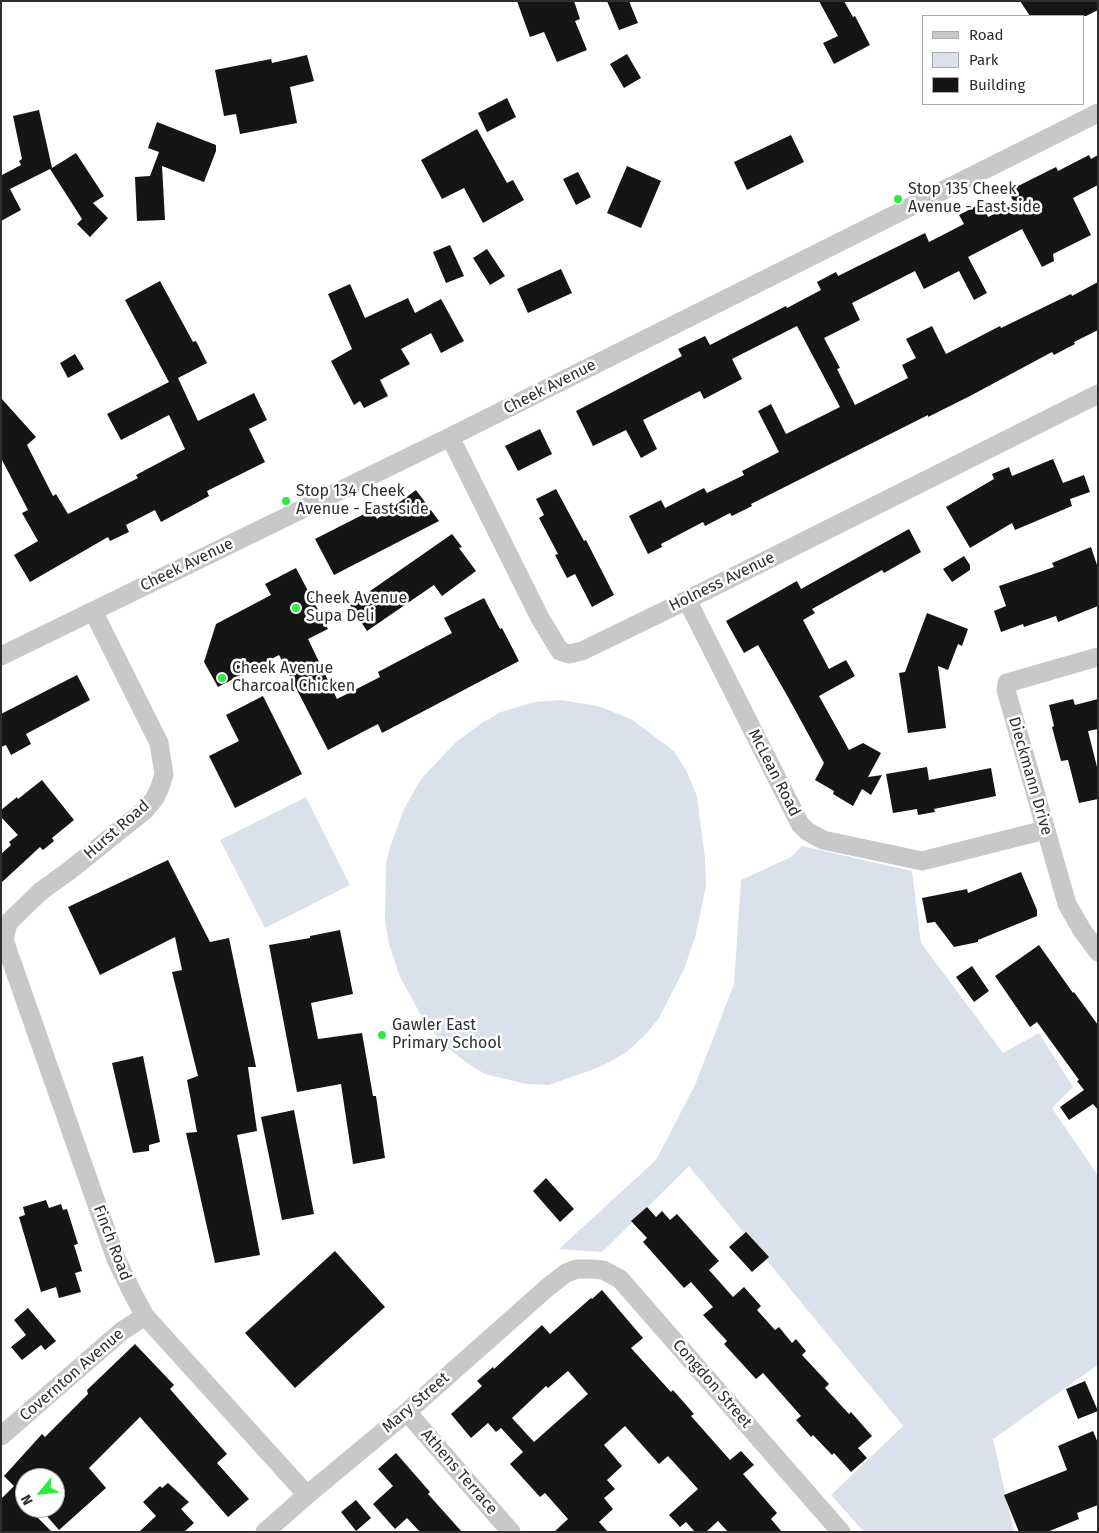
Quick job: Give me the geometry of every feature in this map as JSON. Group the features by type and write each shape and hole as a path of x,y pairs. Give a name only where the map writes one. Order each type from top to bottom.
{"street":[{"name":"Cheek Avenue","path":"1,656 450,437 1098,113"},
{"name":"Holness Avenue","path":"450,437 540,618 560,651 569,654 582,652 688,600 1098,394"},
{"name":"McLean Road","path":"688,600 800,824 807,831 823,840 922,861 1045,830"},
{"name":"Hurst Road","path":"3,940 8,923 41,891 69,872 146,810 155,798 164,774 159,743 93,611"},
{"name":"Dieckmann Drive","path":"1098,657 1008,683 1006,690 1067,904 1082,930 1098,952"},
{"name":"Finch Road","path":"3,940 124,1277 146,1316 307,1495"},
{"name":"Congdon Street","path":"566,1273 577,1269 603,1270 620,1279 841,1532"},
{"name":"Mary Street","path":"265,1532 407,1412 566,1273"},
{"name":"Covernton Avenue","path":"1,1436 122,1331 146,1316"},
{"name":"Athens Terrace","path":"407,1412 511,1532"}],"green space":[{"path":"561,700 598,706 631,719 674,751 687,772 697,796 705,858 706,886 695,938 684,969 659,1018 648,1032 627,1052 602,1066 549,1085 526,1084 485,1074 470,1065 445,1046 423,1019 400,977 389,944 385,921 386,863 404,809 421,779 455,743 483,722 501,712 535,702"},
{"path":"306,797 350,885 265,928 220,840"},
{"path":"802,846 912,871 921,943 1003,1053 1039,1033 1073,1087 1052,1108 1098,1176 1098,1365 993,1439 1014,1532 864,1532 831,1495 903,1426 689,1166 602,1252 559,1249 656,1160 695,1085 734,984 741,880 791,857"}],"building":[{"path":"517,1 574,1 580,19 575,21 587,50 557,62 544,32 530,37"},
{"path":"607,1 629,1 638,23 619,30"},
{"path":"819,1 844,1 853,17 855,16 870,45 834,64 823,43 838,36"},
{"path":"1020,1 1098,1 1098,10 1086,16 1029,15"},
{"path":"627,54 641,78 624,88 610,64"},
{"path":"307,55 314,81 290,87 297,123 240,134 236,114 224,116 215,70 271,59 272,63"},
{"path":"507,98 516,117 487,132 478,113"},
{"path":"39,110 52,168 76,153 104,196 93,203 108,218 90,237 77,224 82,219 50,169 10,189 21,210 1,221 1,174 21,165 19,161 22,159 13,116"},
{"path":"157,122 216,145 216,151 204,182 162,166 165,220 137,221 135,177 150,176 159,152 148,148"},
{"path":"477,129 507,183 513,180 524,200 483,223 464,188 442,199 421,160"},
{"path":"791,135 804,162 747,190 734,162"},
{"path":"1089,155 1091,159 1098,155 1098,185 1073,198 1091,235 1053,254 1054,261 1042,267 1022,229 968,257 987,293 974,300 959,271 924,289 915,271 852,303 860,320 824,338 840,368 837,369 855,405 908,378 902,365 916,358 906,339 932,326 946,354 1000,326 1001,328 1071,294 1072,296 1098,282 1098,330 1054,355 1052,352 970,396 928,417 928,415 751,504 752,506 732,516 730,513 705,526 703,522 661,544 662,547 648,554 629,516 661,500 665,508 704,488 707,493 744,475 742,471 779,452 758,411 771,404 786,434 840,407 797,326 732,359 742,379 704,399 700,391 643,420 657,449 641,458 626,430 593,446 576,411 682,356 678,349 705,336 710,345 821,290 817,282 836,272 838,276 925,233 929,242 964,224 959,215 982,203 988,217 1015,204 1008,191 1056,167 1058,171"},
{"path":"627,166 661,181 641,228 607,213"},
{"path":"578,172 591,197 576,205 563,179"},
{"path":"450,245 464,276 446,283 433,252"},
{"path":"487,249 505,276 490,285 473,258"},
{"path":"561,269 572,293 528,313 517,289"},
{"path":"160,281 193,342 196,341 207,363 178,378 198,421 254,393 267,420 249,429 265,462 207,491 209,496 161,522 155,510 126,525 129,532 110,541 108,537 30,582 14,555 38,541 22,513 28,510 1,458 1,398 36,437 27,445 53,496 56,494 68,514 138,478 136,475 185,449 169,415 121,440 107,414 169,382 125,300"},
{"path":"350,284 365,318 408,298 415,313 441,299 464,341 441,353 431,333 401,349 410,364 380,380 388,396 364,408 360,401 354,405 331,361 352,349 328,294"},
{"path":"75,354 84,369 68,378 60,363"},
{"path":"540,429 552,454 518,471 505,446"},
{"path":"1053,459 1063,483 1084,475 1090,492 1070,499 1072,506 1015,530 1012,523 970,548 946,507 994,479 992,474 1009,467 1012,476"},
{"path":"556,489 584,541 586,540 614,595 592,607 575,574 567,578 555,555 558,554 539,518 544,515 536,499"},
{"path":"416,490 439,521 334,575 315,539 372,510 377,519"},
{"path":"909,529 921,552 884,573 882,570 812,609 815,613 803,620 829,669 846,660 855,676 819,696 849,750 863,743 881,753 868,777 882,775 871,795 862,789 853,806 833,794 834,791 815,780 824,763 788,697 758,645 744,653 726,621 797,581 801,589"},
{"path":"452,534 462,547 459,548 476,571 442,596 434,585 367,631 350,605"},
{"path":"1091,547 1098,568 1098,606 1058,622 1056,616 1024,627 1023,624 1001,632 994,611 1006,606 999,586 1054,567 1052,563"},
{"path":"964,556 970,565 970,570 952,582 943,569"},
{"path":"296,568 328,629 308,639 337,699 380,677 378,672 452,633 444,618 484,598 519,661 382,733 378,724 328,750 279,655 218,687 204,662 216,624 271,595 265,584"},
{"path":"927,613 968,629 962,646 958,644 948,670 938,666 946,728 908,733 899,673 905,672"},
{"path":"77,675 90,700 26,734 31,744 11,755 6,745 1,747 1,714"},
{"path":"263,696 302,774 235,808 209,756 239,741 226,715"},
{"path":"1073,699 1075,705 1098,699 1098,729 1088,731 1098,771 1098,799 1079,803 1068,760 1061,761 1052,727 1054,726 1049,705"},
{"path":"927,767 929,780 991,768 996,796 934,809 935,812 918,815 917,809 893,813 886,774"},
{"path":"42,780 74,820 52,838 54,841 43,850 40,847 1,883 1,854 11,845 9,842 18,835 1,817 1,810"},
{"path":"168,860 210,942 229,938 256,1067 248,1067 257,1131 237,1135 260,1255 215,1263 186,1133 197,1132 187,1080 198,1076 172,972 182,970 175,937 100,975 68,907"},
{"path":"1021,872 1037,910 1037,916 978,940 978,942 954,947 935,922 927,923 922,898 967,889 968,893"},
{"path":"340,930 353,994 311,1003 318,1039 362,1033 373,1096 376,1096 385,1158 353,1164 341,1084 297,1092 269,945 310,938 310,936"},
{"path":"1039,945 1098,1025 1098,1110 1093,1104 1069,1120 1060,1107 1084,1090 1077,1081 1079,1080 1037,1022 1030,1027 995,976"},
{"path":"972,966 989,991 974,1002 956,977"},
{"path":"143,1056 160,1142 149,1145 149,1151 133,1153 112,1063"},
{"path":"294,1110 314,1214 282,1220 261,1117"},
{"path":"546,1178 574,1209 560,1222 533,1191"},
{"path":"46,1200 49,1208 61,1204 63,1210 67,1209 78,1244 74,1245 82,1271 75,1273 81,1292 59,1298 56,1287 41,1292 19,1217 25,1215 23,1207"},
{"path":"647,1207 656,1217 662,1211 670,1220 677,1214 719,1261 709,1270 733,1297 744,1287 761,1306 757,1310 775,1330 779,1327 792,1343 796,1339 806,1351 802,1355 829,1384 825,1388 849,1414 851,1412 872,1436 858,1448 867,1458 851,1472 834,1453 832,1455 813,1435 811,1437 796,1420 801,1416 763,1373 756,1379 724,1344 727,1341 703,1315 713,1307 691,1282 684,1288 643,1242 647,1238 631,1221"},
{"path":"746,1232 769,1257 752,1272 729,1247"},
{"path":"335,1251 385,1307 295,1388 245,1333"},
{"path":"602,1290 643,1338 631,1348 671,1392 673,1390 694,1414 691,1416 730,1460 741,1451 754,1465 743,1474 777,1513 771,1519 782,1532 728,1532 718,1521 706,1532 695,1532 686,1522 680,1527 669,1515 698,1489 668,1456 659,1464 625,1426 604,1445 622,1466 607,1480 615,1489 604,1498 613,1509 599,1522 608,1532 554,1532 568,1519 545,1493 540,1497 510,1464 523,1452 501,1428 496,1432 488,1423 471,1438 451,1414 482,1386 477,1381 493,1367 494,1369 542,1325 550,1334","holes":["568,1371 588,1394 534,1442 512,1418 546,1386 548,1388"]},
{"path":"28,1308 56,1341 45,1350 41,1345 22,1360 11,1347 26,1335 14,1320"},
{"path":"135,1344 174,1385 170,1389 227,1454 217,1463 249,1499 228,1517 140,1417 89,1468 106,1488 59,1530 48,1518 65,1518 65,1468 15,1468 15,1518 38,1518 52,1532 1,1532 1,1499 14,1486 4,1476 42,1434 45,1437 88,1394 87,1390"},
{"path":"1085,1381 1098,1411 1078,1419 1066,1389"},
{"path":"1093,1431 1098,1443 1098,1505 1077,1513 1079,1519 1047,1532 1019,1532 1004,1495 1067,1470 1058,1446"},
{"path":"396,1453 430,1492 428,1494 462,1532 420,1532 407,1518 395,1529 373,1504 393,1486 378,1469"},
{"path":"168,1483 189,1502 181,1509 194,1523 184,1532 139,1532 156,1516 143,1502 160,1486 162,1488"},
{"path":"356,1500 371,1518 356,1531 341,1512"}],"place":[{"name":"Stop 135 Cheek Avenue - East side","path":"898,199"},
{"name":"Stop 134 Cheek Avenue - East side","path":"286,501"},
{"name":"Cheek Avenue Supa Deli","path":"296,608"},
{"name":"Cheek Avenue Charcoal Chicken","path":"222,678"},
{"name":"Gawler East Primary School","path":"382,1035"}]}
